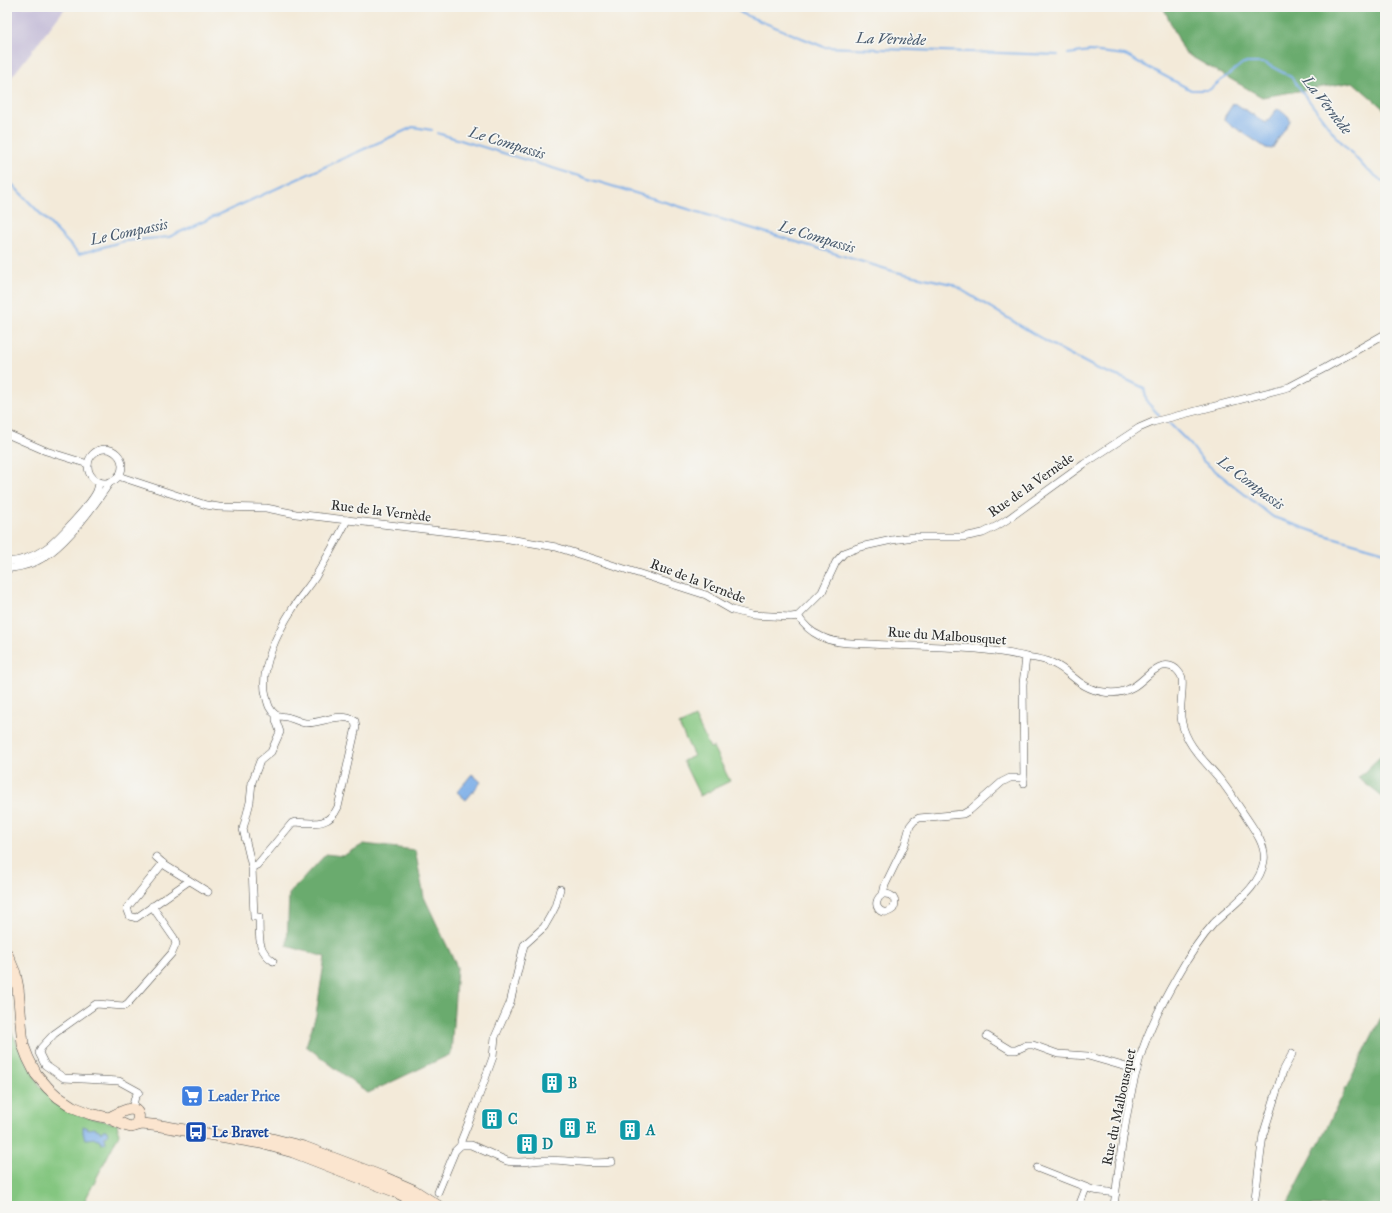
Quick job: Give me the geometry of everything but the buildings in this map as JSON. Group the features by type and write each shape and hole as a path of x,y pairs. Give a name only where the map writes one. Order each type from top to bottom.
{"main road":[{"path":"7,954 15,973 18,988 23,1044 28,1058 36,1074 48,1088 73,1107 91,1114 110,1118 131,1117 266,1137 304,1147 398,1183 413,1190 438,1206"},
{"path":"131,1117 142,1124 261,1143 286,1150 394,1191 425,1206"}],"street":[{"name":"Rue de la Vernède","path":"118,476 213,506 266,508 296,514 509,539 556,547 706,595 732,610 751,615 791,617 798,616 822,592 836,562 844,553 860,547 892,540 964,537 983,533 1008,519 1084,464 1139,428 1153,422 1289,387 1385,334"},
{"path":"7,434 46,451 88,464"},
{"path":"7,569 24,566 38,561 50,553 60,544 97,502 110,482 118,476 120,471 120,460 118,456 109,450 98,451 90,459 88,464 90,475 99,482 110,482"},
{"path":"7,562 22,560 35,555 52,544 92,500 98,490 99,482"},
{"path":"252,867 257,865 292,823 320,823 326,821 335,813 338,807 356,727 355,721 350,717 343,717 306,723 276,715 269,709 264,690 266,670 271,650 284,622 319,571 347,520"},
{"name":"Rue du Malbousquet","path":"798,616 809,629 820,637 831,640 850,643 962,648 1026,656 1053,663 1080,684 1089,689 1105,692 1118,693 1133,687 1153,670 1159,667 1170,666 1179,672 1182,678 1180,708 1181,722 1185,733 1191,746 1229,792 1255,831 1264,850 1265,860 1261,873 1253,885 1214,924 1198,944 1178,975 1150,1029 1138,1070 1123,1138 1114,1206"},
{"path":"883,894 885,885 905,844 910,826 914,821 919,818 963,814 970,810 1002,782 1010,778 1024,781 1023,684 1026,656"},
{"path":"273,960 262,950 260,944 259,917 254,917 252,867 243,829 249,808 254,775 260,761 271,752 280,732 276,715"},
{"path":"156,857 189,881 208,892"},
{"path":"163,863 127,908 130,916 136,918 189,881"},
{"path":"438,1192 455,1151 461,1145 461,1141 493,1057 495,1036 510,1003 524,945 544,927 555,907 560,889"},
{"path":"131,1117 135,1097 139,1092 135,1088 119,1080 64,1078 45,1064 39,1053 41,1048 54,1034 96,1004 124,1006 128,1003 172,953 176,944 174,938 152,906"},
{"path":"987,1036 1010,1050 1016,1050 1027,1045 1033,1045 1058,1054 1088,1056 1138,1070"},
{"path":"1254,1206 1263,1135 1283,1071 1292,1054"},
{"path":"461,1145 471,1145 507,1161 513,1162 546,1160 595,1164 612,1162"},
{"path":"1037,1168 1086,1188 1116,1193"},
{"path":"1080,1206 1086,1188"}],"shaded area":[{"path":"7,7 66,7 7,83"}],"green space":[{"path":"1163,7 1385,7 1385,110 1353,82 1262,97 1185,53"},
{"path":"695,717 710,748 713,747 730,781 700,796 683,761 694,756 679,725"},
{"path":"1385,752 1385,799 1358,778"},
{"path":"364,844 415,850 424,897 457,967 451,1054 368,1093 306,1046 316,1015 325,957 287,946 289,894 326,854 343,856"},
{"path":"1385,1009 1385,1206 1286,1206 1325,1131"},
{"path":"7,1024 40,1086 57,1104 79,1115 117,1124 119,1134 82,1206 7,1206"}],"water":[{"path":"1233,104 1236,104 1266,123 1276,110 1280,109 1289,117 1290,121 1272,149 1266,148 1224,120"},
{"path":"472,774 481,782 466,800 457,792"},
{"path":"83,1126 89,1129 94,1128 99,1130 101,1133 103,1130 106,1130 108,1133 105,1137 106,1143 101,1144 100,1140 92,1138 85,1139"}],"waterway":[{"name":"La Vernède","path":"732,7 743,14 824,47 1058,55"},
{"name":"La Vernède","path":"1068,54 1090,51 1125,55 1191,90 1209,90 1243,63 1265,63 1291,77 1335,135 1366,169 1385,183"},
{"name":"Le Compassis","path":"7,179 79,254 124,241 169,237 413,127 432,130"},
{"name":"Le Compassis","path":"437,133 896,272 952,284 1052,345 1098,369 1144,388 1147,402 1159,415"},
{"name":"Le Compassis","path":"1167,421 1190,444 1203,461 1273,517 1321,534 1385,552"}],"place":[{"name":"B","path":"552,1083"},
{"name":"Leader Price","path":"192,1096"},
{"name":"C","path":"492,1119"},
{"name":"E","path":"570,1128"},
{"name":"A","path":"630,1130"},
{"name":"Le Bravet","path":"196,1132"},
{"name":"D","path":"527,1144"}]}
